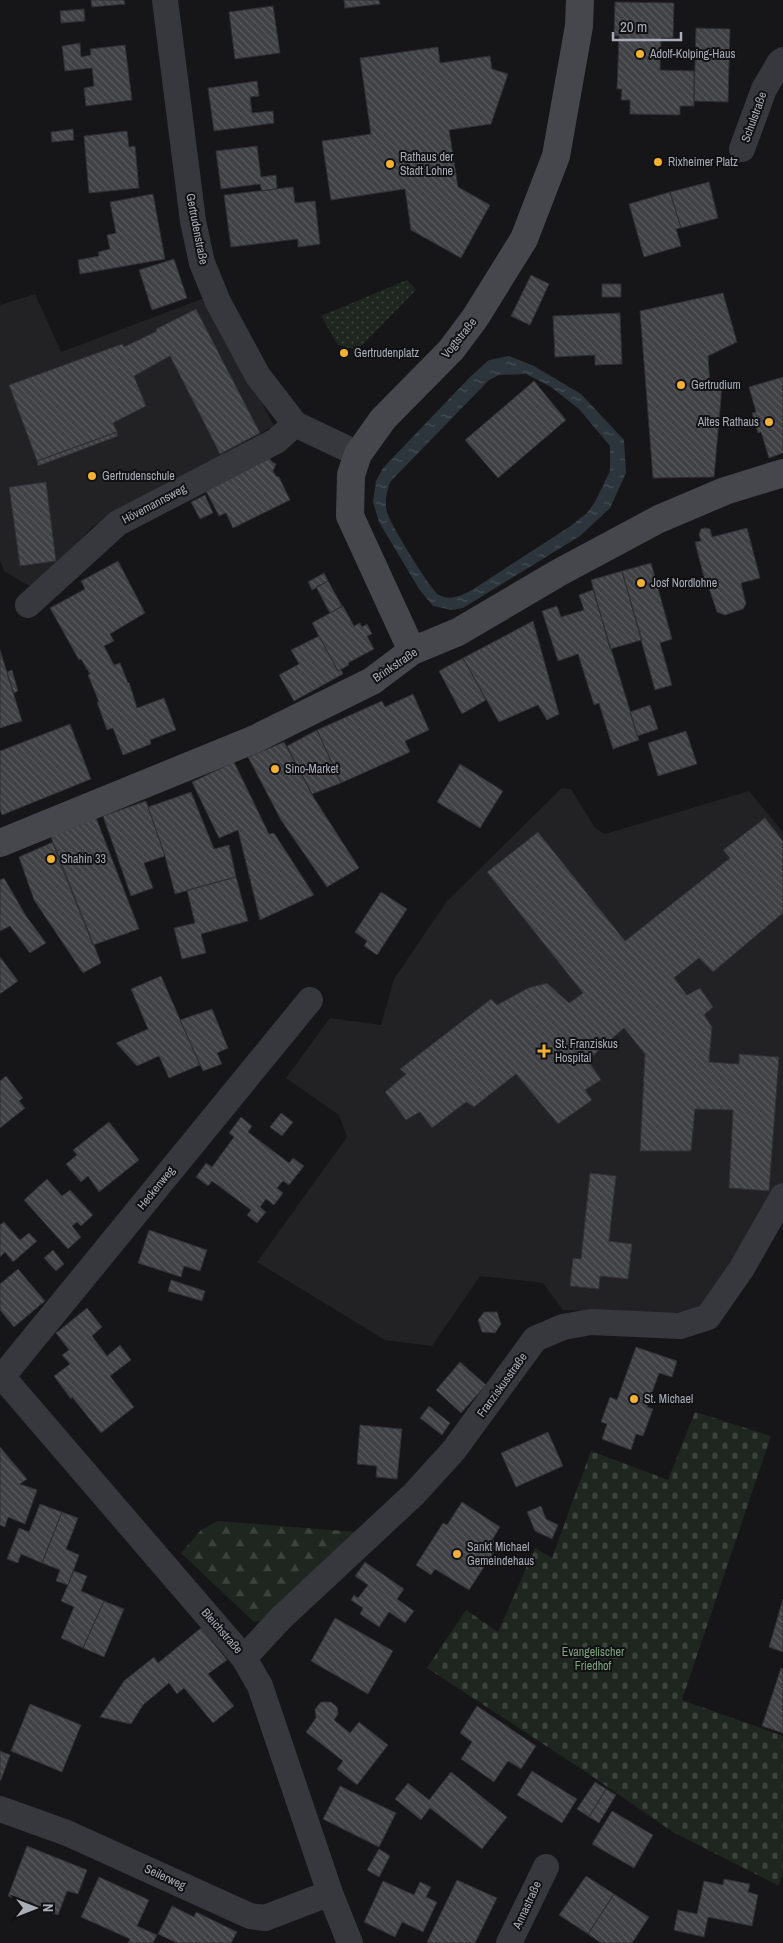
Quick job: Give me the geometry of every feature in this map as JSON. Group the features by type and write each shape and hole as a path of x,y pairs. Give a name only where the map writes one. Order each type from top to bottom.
{"street":[{"name":"Gertrudenstraße","path":"165,0 193,221 202,262 218,302 258,376 295,424 358,454"},
{"name":"Vogtstraße","path":"412,651 350,516 350,475 358,454 383,419 451,350 476,318 524,239 556,156 579,26 580,0"},
{"name":"Schulstraße","path":"742,149 764,88 783,60"},
{"name":"Hövemannsweg","path":"28,605 118,523 276,441 295,424"},
{"name":"Brinkstraße","path":"0,843 255,739 372,681 412,651 458,632 560,572 659,519 725,491 783,473"},
{"name":"Heckenweg","path":"1,1375 310,1000"},
{"name":"Franziskusstraße","path":"244,1658 281,1618 414,1494 454,1450 535,1339 563,1327 591,1322 680,1326 708,1317 742,1268 783,1196"},
{"name":"Bleichstraße","path":"1,1375 244,1658 260,1686 330,1893 350,1943"},
{"name":"Seilerweg","path":"0,1809 67,1832 250,1916 265,1918 330,1893"},
{"name":"Annastraße","path":"509,1943 546,1867"}],"shaded area":[{"name":"Gertrudenschule","path":"35,294 61,352 207,297 274,426 93,526 39,583 29,586 4,571 0,560 0,305"},
{"name":"St. Franziskus Hospital","path":"562,788 571,789 595,828 605,834 749,791 783,832 783,1183 701,1309 674,1313 563,1310 543,1283 480,1276 432,1346 385,1340 257,1262 347,1137 339,1115 286,1078 330,1018 381,1025 394,979 447,901"}],"green space":[{"path":"407,280 416,290 357,350 338,345 321,316"},
{"name":"Evangelischer Friedhof","path":"695,1412 771,1436 682,1700 783,1736 783,1871 779,1886 673,1832 586,1772 427,1668 466,1610 498,1632 535,1548 552,1558 591,1451 668,1480"},
{"path":"218,1521 356,1532 263,1620 254,1622 181,1553 201,1530"}],"water":[{"path":"509,356 534,366 581,394 624,440 626,473 610,508 580,536 463,608 452,610 433,606 419,589 379,522 373,502 376,481 383,468 470,377 489,360","holes":["526,374 551,387 579,409 610,446 610,471 595,502 587,513 569,527 472,590 452,598 439,595 420,570 389,518 386,504 390,482 489,380 499,375"]}],"building":[{"path":"91,0 124,0 125,4 92,7"},
{"path":"344,0 379,0 380,4 345,8"},
{"name":"Adolf-Kolping-Haus","path":"615,2 674,3 673,38 661,38 660,70 694,71 694,106 680,106 680,115 630,114 630,100 621,100 622,89 617,89 619,36 614,36"},
{"path":"273,6 280,53 235,59 229,12"},
{"path":"84,9 85,21 61,23 60,11"},
{"path":"696,28 730,29 728,102 694,101"},
{"path":"80,43 81,57 91,55 90,49 125,45 132,100 86,106 84,88 94,86 92,68 65,71 62,46"},
{"name":"Rathaus der Stadt Lohne","path":"438,47 440,63 490,56 492,69 508,74 491,124 449,130 458,187 490,205 461,258 411,230 405,189 331,200 322,141 371,134 360,58"},
{"path":"257,81 259,96 250,97 252,113 273,111 274,123 214,131 208,88"},
{"path":"73,129 74,140 52,142 51,132"},
{"path":"127,131 129,147 135,146 139,188 89,193 84,136"},
{"path":"257,146 261,177 276,175 277,189 262,191 260,184 221,189 216,151"},
{"path":"709,182 718,218 681,228 670,192"},
{"path":"293,187 295,203 315,201 320,244 298,247 298,239 231,247 224,195"},
{"path":"670,192 681,228 676,229 681,246 644,257 629,204"},
{"path":"153,194 165,259 80,274 78,260 99,256 98,252 110,249 107,235 116,233 110,202"},
{"path":"174,259 187,298 152,310 139,270"},
{"path":"531,275 549,284 530,325 511,316"},
{"path":"602,284 621,284 621,297 602,297"},
{"name":"Gertrudium","path":"723,293 737,342 708,356 710,385 722,386 714,477 653,478 640,311"},
{"name":"Gertrudenschule","path":"196,309 260,433 220,454 170,356 134,376 146,406 113,423 117,432 37,461 9,385 122,344 124,347"},
{"path":"620,313 622,364 595,365 595,355 555,357 553,316"},
{"name":"Altes Rathaus","path":"783,377 783,453 769,458 761,432 758,433 752,413 756,412 749,387"},
{"path":"534,381 566,420 498,478 465,440"},
{"path":"117,432 118,436 38,466 37,461"},
{"path":"269,457 276,464 273,471 279,477 290,500 233,528 226,513 219,516 205,489"},
{"path":"46,482 56,561 20,566 9,487"},
{"path":"205,495 213,513 200,519 191,502"},
{"path":"747,528 760,578 741,583 746,604 743,609 725,615 717,612 709,588 707,589 695,542 701,541 699,534 701,529 710,529 712,537"},
{"path":"118,561 145,613 110,634 114,641 104,646 114,665 120,663 129,682 137,708 164,698 176,730 150,740 151,744 123,755 113,728 107,730 97,702 99,702 88,675 90,674 81,659 79,660 50,608 85,589 81,581"},
{"path":"651,563 672,639 660,643 672,685 655,690 622,571"},
{"path":"622,571 642,640 610,649 591,580"},
{"path":"324,573 328,581 312,590 308,582"},
{"path":"328,581 342,606 330,613 316,587"},
{"path":"593,590 639,740 613,749 599,703 594,705 578,654 558,661 542,611 557,606 561,617 584,610 579,595"},
{"path":"343,606 354,626 360,623 362,627 367,624 372,634 367,636 374,649 348,663 349,665 338,671 312,623"},
{"path":"533,621 559,714 547,720 538,705 499,722 463,658"},
{"path":"319,636 338,671 341,670 343,674 294,701 279,675 299,664 291,650"},
{"path":"0,650 22,721 0,728"},
{"path":"463,658 486,700 462,714 439,671"},
{"path":"12,670 18,691 14,693 7,672"},
{"path":"413,694 429,730 405,741 410,752 341,783 317,730 382,701 385,707"},
{"path":"650,705 658,729 637,736 630,712"},
{"path":"70,724 91,779 2,815 0,809 0,751"},
{"path":"317,730 341,783 312,794 287,746"},
{"path":"686,731 697,764 658,776 648,743"},
{"path":"284,742 314,798 359,868 327,887 281,820 248,757"},
{"path":"234,762 269,834 274,833 314,895 260,920 238,830 219,838 192,782"},
{"path":"460,764 503,791 480,828 437,802"},
{"path":"191,792 214,849 229,845 236,877 175,894 165,856 148,807"},
{"path":"146,801 165,856 144,863 153,888 131,896 103,816"},
{"path":"95,815 139,929 93,945 50,834"},
{"name":"St. Franziskus Hospital","path":"765,818 783,841 783,913 713,972 699,958 674,978 687,995 700,988 713,1007 704,1015 712,1027 709,1062 739,1064 739,1054 779,1057 769,1191 729,1188 733,1110 695,1109 691,1151 640,1151 645,1054 624,1028 588,1060 601,1080 585,1090 592,1100 558,1124 516,1074 474,1107 466,1102 432,1128 420,1112 406,1120 385,1092 406,1074 400,1069 491,999 497,1005 528,988 547,983 569,1003 583,993 487,872 538,832 625,941 730,858 723,850"},
{"path":"53,842 101,963 83,973 34,900 19,857"},
{"path":"236,877 248,921 201,934 206,953 182,959 174,928 195,923 187,890"},
{"path":"4,878 26,916 46,943 30,953 10,926 0,931 0,880"},
{"path":"381,892 407,909 377,955 364,946 367,941 355,932"},
{"path":"0,957 18,981 0,994"},
{"path":"161,976 200,1065 169,1078 159,1056 137,1066 116,1043 148,1029 131,989"},
{"path":"212,1009 228,1048 217,1053 222,1064 203,1071 180,1020"},
{"path":"6,1076 23,1098 19,1101 25,1108 0,1128 0,1081"},
{"path":"281,1113 293,1122 282,1136 270,1127"},
{"path":"241,1117 252,1126 248,1132 289,1163 293,1158 304,1166 289,1185 283,1181 277,1188 283,1193 274,1205 266,1199 260,1207 266,1212 257,1223 247,1215 251,1210 212,1181 208,1186 196,1177 206,1163 212,1167 234,1137 229,1133"},
{"path":"109,1122 139,1160 99,1192 88,1176 81,1182 66,1164 77,1155 73,1150"},
{"path":"590,1173 616,1176 609,1241 632,1244 628,1279 600,1276 599,1289 570,1286 573,1258 581,1259"},
{"path":"47,1179 62,1196 70,1190 93,1215 81,1226 77,1222 72,1226 81,1237 68,1249 24,1200"},
{"path":"4,1222 20,1240 29,1233 37,1241 13,1262 5,1252 0,1257 0,1225"},
{"path":"149,1230 207,1250 200,1271 184,1266 181,1277 138,1263"},
{"path":"53,1250 64,1264 56,1271 44,1258"},
{"path":"18,1269 45,1301 14,1327 0,1310 0,1284"},
{"path":"171,1280 205,1291 202,1301 168,1291"},
{"path":"87,1308 102,1327 92,1336 107,1356 120,1345 131,1360 110,1376 134,1407 101,1433 72,1397 71,1399 54,1376 70,1364 62,1355 69,1350 56,1333"},
{"path":"484,1312 497,1312 501,1324 495,1333 482,1332 478,1320"},
{"name":"St. Michael","path":"636,1347 677,1361 672,1377 659,1373 647,1407 653,1409 643,1436 636,1434 631,1450 602,1439 607,1424 601,1422 610,1397 617,1400"},
{"path":"460,1362 486,1385 461,1413 436,1390"},
{"path":"429,1406 450,1423 442,1435 420,1418"},
{"path":"360,1425 402,1429 397,1479 376,1477 377,1466 357,1464"},
{"path":"548,1432 563,1466 516,1487 501,1453"},
{"path":"0,1447 27,1479 20,1484 37,1490 25,1524 8,1517 5,1527 0,1525"},
{"name":"Sankt Michael Gemeindehaus","path":"462,1502 500,1527 492,1540 499,1544 469,1590 435,1569 431,1575 416,1565 443,1523 447,1525"},
{"path":"40,1504 62,1512 42,1563 21,1554 18,1563 7,1559 19,1528 29,1532"},
{"path":"541,1506 546,1519 558,1525 552,1539 535,1531 527,1512"},
{"path":"62,1512 78,1518 66,1549 79,1555 68,1585 56,1581 60,1570 42,1563"},
{"path":"365,1562 404,1589 397,1599 414,1611 405,1623 389,1612 379,1627 360,1614 363,1608 351,1600 354,1595 358,1598 368,1585 355,1576"},
{"path":"74,1571 87,1576 81,1591 104,1601 83,1648 61,1638 74,1607 61,1601"},
{"path":"783,1599 783,1652 769,1647"},
{"path":"104,1601 124,1609 104,1657 83,1648"},
{"path":"335,1618 393,1651 368,1694 311,1661"},
{"path":"201,1628 227,1660 208,1674 234,1706 213,1723 184,1688 177,1694 169,1683 143,1705 131,1724 100,1717 124,1681 154,1657 158,1663"},
{"path":"781,1668 783,1669 783,1733 762,1726"},
{"path":"321,1702 331,1702 337,1707 338,1714 334,1720 350,1733 359,1722 388,1745 357,1785 337,1769 343,1761 306,1732 316,1718 315,1709"},
{"path":"30,1704 81,1725 62,1772 11,1751"},
{"path":"477,1706 536,1746 521,1769 508,1761 494,1782 461,1759 472,1742 460,1733"},
{"path":"0,1751 10,1755 1,1780 0,1780"},
{"path":"532,1771 577,1799 562,1823 517,1795"},
{"path":"451,1772 507,1817 482,1849 430,1808 421,1820 395,1799 408,1783 429,1800"},
{"path":"595,1782 606,1789 589,1817 577,1809"},
{"path":"340,1786 396,1813 379,1847 323,1819"},
{"path":"606,1789 616,1795 599,1823 589,1817"},
{"path":"612,1811 653,1835 634,1868 592,1844"},
{"path":"27,1846 87,1870 78,1894 67,1891 58,1915 8,1896"},
{"path":"379,1849 390,1856 379,1877 367,1870"},
{"path":"586,1876 614,1894 588,1934 559,1915"},
{"path":"99,1877 149,1900 137,1926 157,1935 153,1943 128,1943 130,1939 81,1917"},
{"path":"724,1879 750,1884 748,1892 758,1895 752,1926 708,1917 704,1937 674,1930 678,1910 697,1914 704,1881 723,1885"},
{"path":"457,1880 497,1898 475,1943 427,1942"},
{"path":"383,1881 414,1895 420,1882 431,1887 426,1897 437,1902 423,1932 402,1922 395,1937 364,1922"},
{"path":"614,1894 649,1917 632,1943 601,1943 588,1934"},
{"path":"172,1906 194,1917 196,1912 237,1932 231,1943 177,1943 158,1934"}],"place":[{"name":"Adolf-Kolping-Haus","path":"640,54"},
{"name":"Rixheimer Platz","path":"658,162"},
{"name":"Rathaus der Stadt Lohne","path":"390,164"},
{"name":"Gertrudenplatz","path":"344,353"},
{"name":"Gertrudium","path":"681,385"},
{"name":"Altes Rathaus","path":"769,422"},
{"name":"Gertrudenschule","path":"92,476"},
{"name":"Josf Nordlohne","path":"641,583"},
{"name":"Sino-Market","path":"275,769"},
{"name":"Shahin 33","path":"51,859"},
{"name":"St. Franziskus Hospital","path":"544,1051"},
{"name":"St. Michael","path":"634,1399"},
{"name":"Sankt Michael Gemeindehaus","path":"457,1554"}]}
